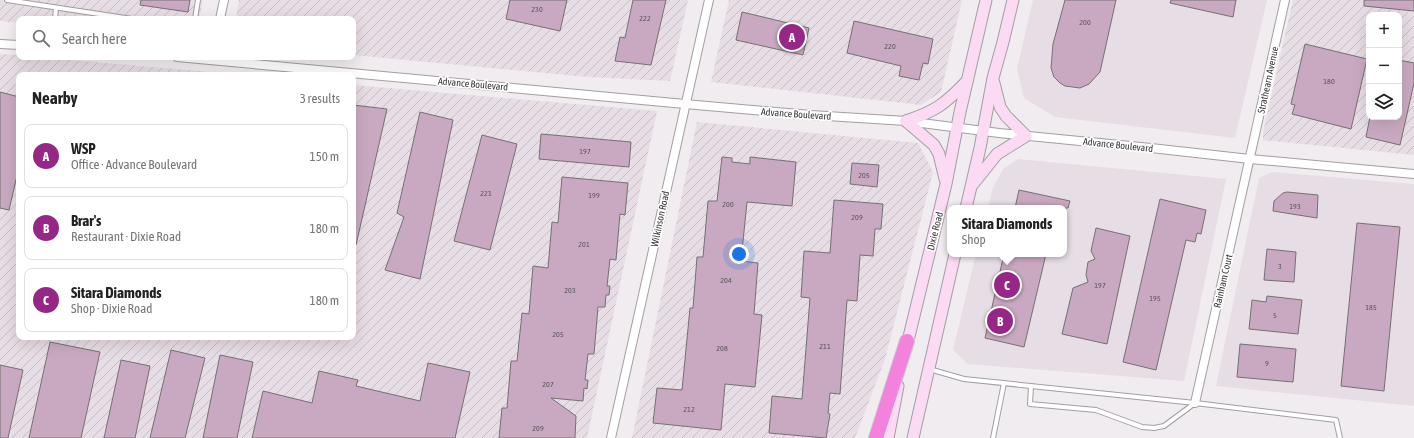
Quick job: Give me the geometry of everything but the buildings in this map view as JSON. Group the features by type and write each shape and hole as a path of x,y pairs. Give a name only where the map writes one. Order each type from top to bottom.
{"highway":[{"path":"876,438 907,341"}],"main road":[{"name":"Dixie Road","path":"888,438 907,341 946,184 967,80 986,0"},
{"path":"967,205 983,132 992,78 1003,42 1013,0"},
{"path":"970,188 988,163 997,154 1026,136 1006,116 1000,107 992,78"},
{"path":"906,121 927,114 940,106 951,98 967,80"},
{"path":"906,121 934,145 939,154 946,184"},
{"path":"913,438 954,257"}],"street":[{"path":"221,16 224,0"},
{"name":"Wilkinson Road","path":"611,438 709,0"},
{"name":"Strathearn Avenue","path":"1250,159 1285,0"},
{"path":"0,44 16,45"},
{"name":"Advance Boulevard","path":"232,60 355,72"},
{"name":"Advance Boulevard","path":"356,72 685,104 811,115 906,121 983,132 1414,174"},
{"name":"Rainham Court","path":"1195,403 1250,159"}],"lane":[{"path":"7,0 111,16"},
{"path":"195,16 198,0"},
{"path":"55,16 56,8"},
{"path":"929,369 964,379 1195,403 1336,420 1340,438"},
{"path":"992,438 1004,384"},
{"path":"1031,386 1030,404 1096,410 1142,427 1154,428 1164,426 1195,403"}],"shaded area":[{"path":"0,0 203,0 200,16 16,16 16,23 0,21"},
{"path":"239,0 688,0 670,81 588,77 356,55 356,16 236,16"},
{"path":"729,0 962,0 941,92 921,105 711,82"},
{"path":"1033,0 1267,0 1235,138 1055,117 1024,98 1017,69"},
{"path":"1293,0 1414,0 1414,155 1263,140 1263,132"},
{"path":"0,54 16,55 16,60 72,60 210,72 16,72 16,340 356,340 356,85 657,111 587,438 0,438"},
{"path":"697,122 918,143 933,172 885,359 855,438 632,438"},
{"path":"1018,159 1226,179 1184,381 968,364 953,350 975,257 1067,257 1067,205 989,205 993,187 1004,168"},
{"path":"1272,172 1414,184 1414,406 1216,386 1259,178"}],"place":[{"name":"WSP","path":"792,37"},
{"name":"Sitara Diamonds","path":"1007,285"},
{"name":"Brar's","path":"1000,321"}]}
